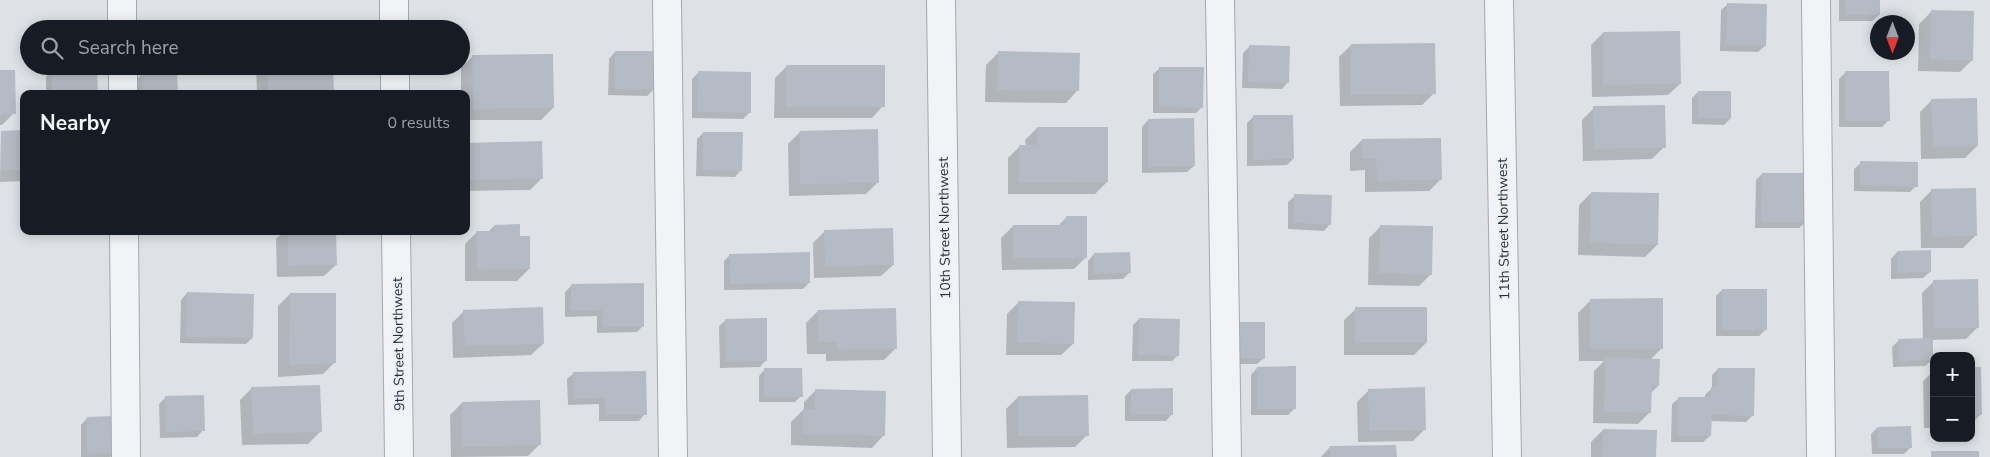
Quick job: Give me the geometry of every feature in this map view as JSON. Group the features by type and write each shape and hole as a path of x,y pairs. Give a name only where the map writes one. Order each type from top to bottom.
{"street":[{"path":"122,0 122,20"},
{"path":"394,0 394,20"},
{"path":"667,0 673,457"},
{"name":"10th Street Northwest","path":"941,0 947,457"},
{"path":"1220,0 1227,457"},
{"name":"11th Street Northwest","path":"1499,0 1507,457"},
{"path":"1816,0 1821,457"},
{"path":"122,75 123,90"},
{"path":"394,75 395,90"},
{"path":"124,235 126,457"},
{"name":"9th Street Northwest","path":"396,235 399,457"}],"building":[{"path":"1845,0 1880,0 1880,15 1845,15"},
{"path":"1727,3 1767,4 1766,46 1726,45"},
{"path":"1931,10 1974,11 1973,61 1930,59"},
{"path":"1680,31 1681,84 1603,85 1603,32"},
{"path":"1435,43 1436,94 1351,95 1351,44"},
{"path":"1249,45 1290,46 1289,83 1248,82"},
{"path":"615,51 655,51 654,90 614,89"},
{"path":"998,51 1080,53 1079,91 997,90"},
{"path":"553,54 554,108 473,109 472,55"},
{"path":"786,65 885,65 885,107 786,107"},
{"path":"1159,67 1204,67 1203,108 1159,107"},
{"path":"0,70 15,70 16,114 0,114"},
{"path":"698,71 751,72 751,113 697,112"},
{"path":"1845,71 1889,71 1890,121 1845,121"},
{"path":"52,75 97,75 98,90 52,90"},
{"path":"142,75 177,75 178,90 143,90"},
{"path":"268,75 333,75 334,90 268,90"},
{"path":"1698,91 1731,91 1731,119 1698,118"},
{"path":"1977,98 1978,146 1933,147 1931,99"},
{"path":"1665,105 1666,148 1594,149 1593,106"},
{"path":"1253,115 1293,115 1294,159 1253,160"},
{"path":"1194,118 1195,166 1148,167 1148,119"},
{"path":"1037,127 1108,127 1108,182 1019,183 1019,145 1037,145"},
{"path":"878,129 879,183 800,184 800,131"},
{"path":"20,130 20,170 1,170 1,131"},
{"path":"703,132 743,132 742,171 702,170"},
{"path":"1441,138 1442,180 1377,181 1376,159 1362,159 1362,139"},
{"path":"542,141 543,179 470,180 470,143"},
{"path":"1860,161 1918,162 1918,187 1860,185"},
{"path":"1762,173 1808,173 1807,222 1761,222"},
{"path":"1976,188 1977,236 1932,237 1931,189"},
{"path":"1591,192 1659,193 1658,245 1590,243"},
{"path":"1294,194 1332,195 1331,225 1294,223"},
{"path":"1066,216 1087,216 1087,258 1013,258 1013,225 1066,225"},
{"path":"520,224 520,236 530,236 530,269 477,270 476,231 494,231 494,225"},
{"path":"1380,225 1433,226 1432,275 1379,273"},
{"path":"893,228 894,265 825,267 824,230"},
{"path":"288,235 336,235 337,265 288,266"},
{"path":"1931,250 1931,272 1897,273 1897,251"},
{"path":"810,252 810,283 730,284 729,254"},
{"path":"1130,252 1131,273 1094,274 1094,253"},
{"path":"1978,279 1979,328 1934,328 1933,280"},
{"path":"644,283 644,327 603,327 602,310 571,311 571,284"},
{"path":"1722,289 1767,289 1767,330 1722,330"},
{"path":"187,292 254,294 253,338 186,337"},
{"path":"290,293 336,293 336,363 289,365"},
{"path":"1663,298 1663,349 1590,349 1590,299"},
{"path":"1018,301 1075,302 1074,344 1017,343"},
{"path":"543,307 544,344 465,346 463,310"},
{"path":"1355,307 1427,307 1427,343 1355,343"},
{"path":"896,308 897,349 837,350 837,342 818,342 818,310"},
{"path":"767,318 767,361 726,362 725,319"},
{"path":"1139,318 1180,319 1179,356 1138,355"},
{"path":"1237,322 1265,322 1265,359 1237,358"},
{"path":"1933,338 1933,352 1930,352 1930,360 1899,361 1898,339"},
{"path":"1605,357 1660,359 1659,386 1652,386 1651,413 1604,412"},
{"path":"1296,366 1296,409 1257,409 1257,367"},
{"path":"1975,367 1981,367 1982,415 1975,416"},
{"path":"764,368 802,368 803,397 764,397"},
{"path":"1718,368 1755,368 1754,416 1712,415 1711,436 1677,436 1678,397 1711,397 1711,387 1717,387"},
{"path":"646,371 647,415 605,415 605,398 574,399 573,372"},
{"path":"320,385 322,432 253,434 251,387"},
{"path":"1425,387 1426,430 1369,431 1368,389"},
{"path":"1173,388 1173,415 1131,415 1131,389"},
{"path":"815,389 886,391 885,436 802,434 803,409 815,409"},
{"path":"204,395 205,431 166,432 165,396"},
{"path":"1088,395 1089,436 1018,436 1018,396"},
{"path":"540,400 541,445 462,447 462,402"},
{"path":"115,416 116,453 87,454 87,417"},
{"path":"1911,426 1912,448 1878,448 1877,427"},
{"path":"1603,429 1657,430 1656,457 1602,457"},
{"path":"1396,445 1397,457 1330,457 1330,446"},
{"path":"1931,451 1979,451 1979,457 1931,457"}]}
